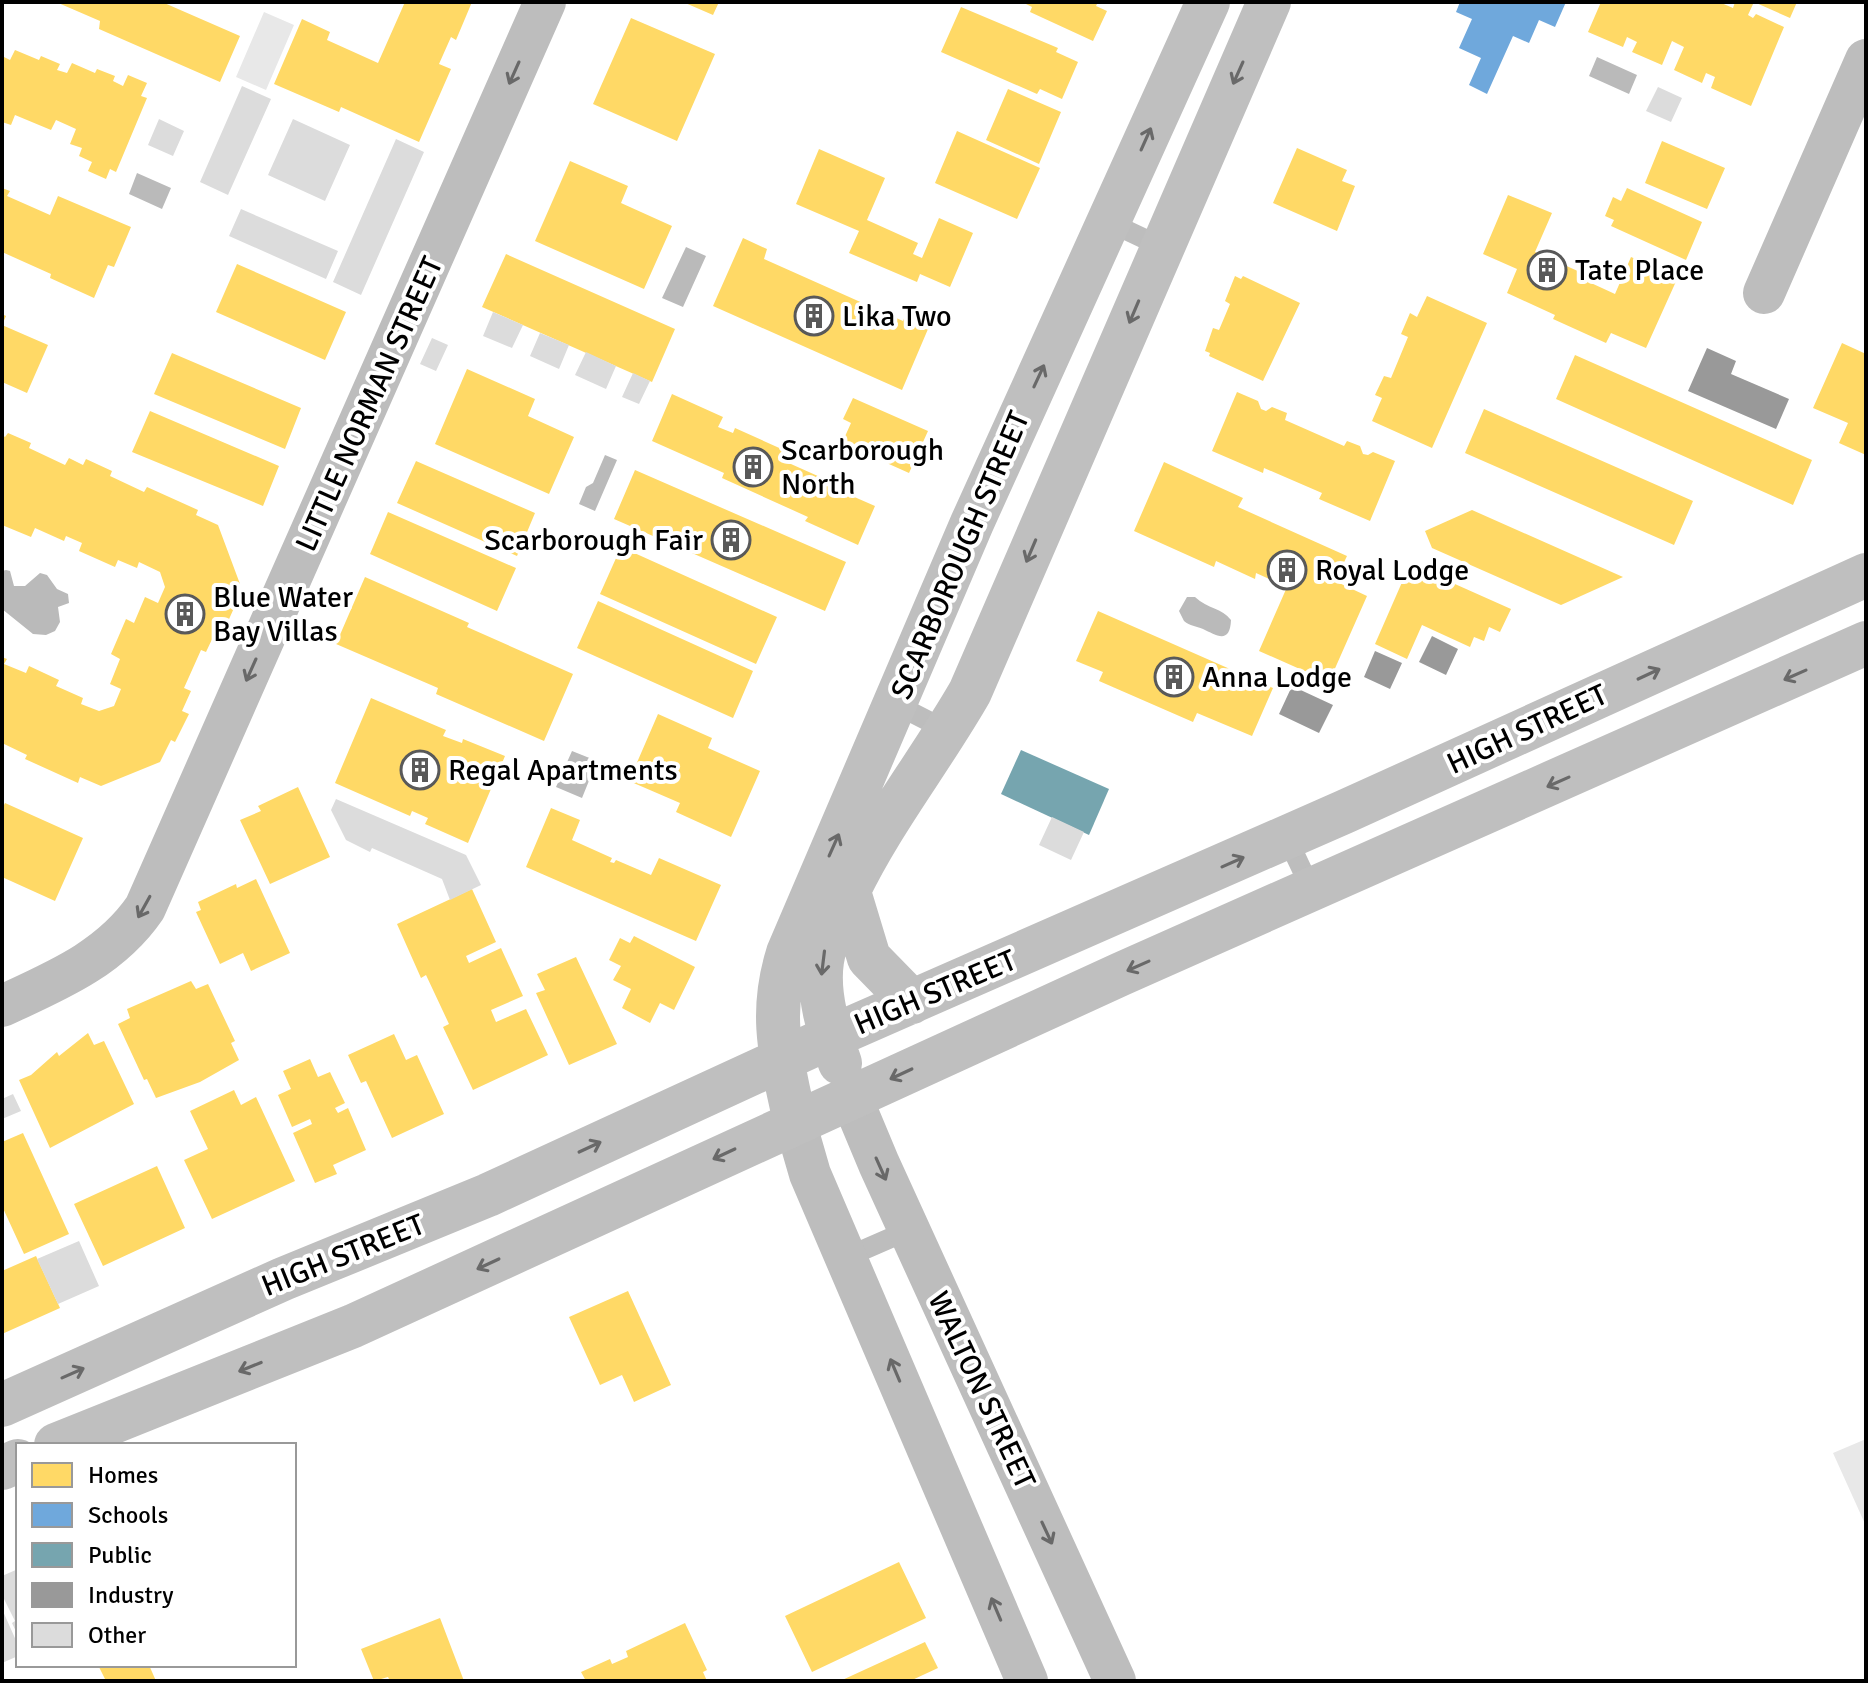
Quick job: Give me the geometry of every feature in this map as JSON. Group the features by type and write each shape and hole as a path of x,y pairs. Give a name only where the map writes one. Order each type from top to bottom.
{"main road":[{"name":"SCARBOROUGH STREET","path":"795,1122 782,1059 777,999 788,953 972,523 1208,2"},
{"name":"SCARBOROUGH STREET","path":"851,1097 831,1037 821,992 822,963 836,919 891,814 948,731 970,692 1269,2"},
{"name":"HIGH STREET","path":"2,1405 247,1295 488,1195 782,1059 1287,838 1866,575"},
{"name":"HIGH STREET","path":"61,1443 353,1326 1107,980 1866,643"},
{"path":"849,892 869,958 912,1002"}],"street":[{"name":"LITTLE NORMAN STREET","path":"2,1006 78,970 117,941 133,926 145,908 545,2"},
{"path":"1764,293 1866,60"},
{"name":"WALTON STREET","path":"851,1097 1115,1681"},
{"path":"795,1122 810,1174 1027,1681"}],"lane":[{"path":"1109,222 1162,247"},
{"path":"895,704 948,731"},
{"path":"1287,838 1312,891"},
{"path":"847,1257 909,1230"}],"shaded area":[{"path":"264,12 294,25 266,90 236,77"},
{"path":"1597,57 1637,75 1629,94 1589,76"},
{"path":"137,173 171,188 162,209 129,194"},
{"path":"686,247 706,256 683,307 662,298"},
{"path":"605,455 617,460 595,511 579,504 586,487 593,483"},
{"path":"2,571 10,571 14,586 25,586 40,573 47,575 57,589 68,594 69,603 58,607 60,622 55,631 46,635 33,634 2,609"},
{"path":"1187,597 1195,597 1227,616 1231,620 1228,633 1217,635 1184,621 1179,611"},
{"path":"572,751 597,761 582,798 556,787"},
{"path":"1866,1439 1866,1526 1833,1453"}],"building: Homes":[{"path":"56,2 162,2 240,36 220,82 99,29 100,21"},
{"path":"405,2 472,2 456,40 451,37 439,64 451,69 419,142 341,107 339,112 274,84 302,19 330,32 327,40 378,63"},
{"path":"683,2 719,2 713,15"},
{"path":"1022,2 1098,2 1096,6 1107,11 1093,41 1030,12 1032,7"},
{"path":"1601,2 1719,2 1733,8 1735,2 1754,2 1748,15 1753,18 1756,14 1784,27 1751,106 1711,88 1715,77 1706,73 1702,83 1674,70 1684,47 1672,41 1662,65 1632,52 1637,42 1627,37 1623,47 1588,32"},
{"path":"1754,2 1797,2 1790,18"},
{"path":"961,7 1058,48 1056,52 1078,62 1062,99 1040,89 1037,94 941,52"},
{"path":"631,18 715,54 677,141 593,104"},
{"path":"15,50 39,60 41,56 60,64 57,70 67,73 72,63 95,73 97,69 115,76 113,81 123,86 128,75 147,83 141,96 147,98 116,172 110,169 106,179 88,171 92,162 79,156 82,148 70,144 76,129 56,120 51,130 15,115 11,125 2,122 2,56 10,60"},
{"path":"1008,89 1061,112 1039,164 986,140"},
{"path":"957,131 1040,168 1017,219 935,183"},
{"path":"1662,141 1725,168 1707,209 1645,183"},
{"path":"1297,148 1347,170 1342,181 1355,186 1337,231 1273,203"},
{"path":"819,149 885,178 867,220 918,243 913,254 922,258 939,218 973,233 950,287 920,274 917,282 849,253 859,231 796,204"},
{"path":"570,161 628,186 621,203 672,226 644,289 535,241"},
{"path":"2,188 10,191 7,196 50,215 58,196 131,227 114,267 108,265 94,298 2,252"},
{"path":"1627,188 1702,222 1686,260 1611,226 1614,220 1605,216 1613,197 1621,201"},
{"name":"Tate Place","path":"1508,195 1552,213 1535,252 1580,272 1578,277 1615,294 1631,257 1678,277 1646,348 1611,333 1606,343 1553,319 1555,315 1507,293 1517,269 1483,254"},
{"name":"Lika Two","path":"743,238 767,249 764,259 903,321 907,311 931,322 902,390 713,306"},
{"path":"506,254 675,329 652,382 482,307"},
{"path":"237,264 346,312 325,360 216,312"},
{"path":"1235,276 1241,279 1243,276 1300,303 1263,381 1209,356 1210,353 1205,351 1213,328 1219,330 1230,304 1225,301"},
{"path":"1427,296 1487,323 1432,448 1372,421 1382,398 1375,395 1384,376 1391,378 1408,337 1401,334 1410,313 1417,317"},
{"path":"2,325 48,345 27,393 2,382"},
{"path":"1842,343 1866,354 1866,455 1839,443 1848,423 1813,408"},
{"path":"172,353 301,408 285,449 154,394"},
{"path":"1575,355 1812,460 1793,505 1556,399"},
{"path":"467,369 535,399 528,416 574,437 549,494 435,444"},
{"path":"1237,392 1258,401 1261,409 1266,411 1272,407 1287,413 1285,420 1344,446 1347,441 1360,446 1363,454 1373,452 1395,461 1370,521 1319,499 1322,493 1264,468 1263,473 1212,451"},
{"name":"Scarborough North","path":"672,394 723,417 718,427 733,433 735,428 786,451 782,460 829,481 827,485 875,506 858,545 805,521 808,517 722,478 724,473 652,441"},
{"path":"853,398 928,431 909,473 842,443 851,423 843,419"},
{"path":"1484,409 1693,501 1674,545 1465,453"},
{"path":"150,411 279,466 263,506 132,452"},
{"name":"Blue Water Bay Villas","path":"8,433 31,443 29,448 65,465 69,458 83,465 86,459 112,471 110,476 144,492 147,487 198,510 196,515 218,525 240,584 230,606 234,608 221,637 215,633 206,652 201,650 184,688 191,691 182,711 189,714 175,742 171,740 160,762 101,786 80,777 78,783 25,759 27,755 2,743 2,657 7,659 4,664 26,673 29,666 59,680 56,686 83,698 81,704 99,711 114,706 121,689 110,684 120,659 111,654 126,619 134,623 145,597 158,603 165,587 160,572 139,562 137,568 118,560 115,567 79,551 82,543 66,536 64,541 35,528 31,537 2,525 2,435 5,437"},
{"path":"416,461 535,513 517,556 397,503"},
{"name":"Royal Lodge","path":"1164,462 1243,498 1238,507 1347,556 1335,581 1367,596 1329,682 1259,651 1287,587 1256,573 1255,579 1216,561 1214,567 1134,531"},
{"name":"Scarborough Fair","path":"635,470 846,562 825,611 614,519"},
{"path":"1472,510 1623,577 1561,605 1432,548 1425,531"},
{"path":"388,512 516,568 497,611 370,554"},
{"path":"621,547 777,617 756,664 600,594"},
{"path":"1410,564 1511,609 1500,632 1489,627 1484,641 1474,637 1470,647 1422,625 1407,659 1375,644"},
{"path":"365,577 573,674 544,741 436,694 438,688 336,644"},
{"path":"598,601 753,671 733,718 577,648"},
{"name":"Anna Lodge","path":"1098,611 1273,688 1252,736 1197,713 1193,722 1099,681 1103,672 1076,661"},
{"name":"Regal Apartments","path":"371,698 446,730 443,736 462,743 463,739 505,756 468,843 425,824 428,818 412,811 410,816 335,783"},
{"path":"658,714 712,738 708,748 760,771 731,837 676,812 680,803 629,781"},
{"path":"298,787 330,857 270,884 240,820 261,811 258,806"},
{"path":"5,803 83,838 55,901 2,877 2,809"},
{"path":"551,808 580,820 572,840 612,858 610,862 616,860 651,875 659,858 721,885 696,941 526,867"},
{"path":"256,879 290,953 251,971 243,953 220,964 196,912 201,910 198,902 236,884 237,888"},
{"path":"472,889 496,942 466,956 469,963 501,948 523,996 491,1010 496,1022 526,1009 548,1055 473,1090 443,1027 449,1024 426,975 421,978 397,924"},
{"path":"634,936 695,967 674,1010 660,1003 650,1023 622,1008 631,989 613,980 621,966 609,960 620,938 630,943"},
{"path":"576,957 617,1044 569,1065 536,993 545,990 537,974"},
{"path":"191,981 196,989 208,984 235,1041 231,1043 239,1060 200,1082 156,1098 147,1079 144,1080 118,1024 130,1018 127,1009"},
{"path":"88,1033 94,1045 104,1041 134,1104 50,1148 19,1080 31,1075 57,1052 59,1056"},
{"path":"394,1034 406,1060 417,1055 444,1114 392,1138 366,1081 361,1083 348,1055"},
{"path":"310,1059 318,1077 330,1072 345,1103 335,1108 338,1113 348,1108 366,1150 333,1165 337,1174 315,1183 293,1133 312,1124 310,1119 292,1127 278,1095 291,1089 283,1071"},
{"path":"234,1090 241,1105 256,1097 295,1181 212,1219 184,1160 208,1149 190,1111"},
{"path":"23,1133 69,1234 24,1254 2,1206 2,1142"},
{"path":"157,1166 185,1228 103,1266 74,1204"},
{"path":"36,1256 60,1308 2,1334 2,1271"},
{"path":"628,1291 671,1385 634,1402 622,1375 600,1385 569,1317"},
{"path":"899,1562 926,1618 812,1672 785,1616"},
{"path":"440,1618 464,1681 390,1681 388,1677 374,1681 361,1649"},
{"path":"685,1623 707,1670 703,1672 707,1681 586,1681 581,1672 610,1659 612,1664 628,1657 626,1651"},
{"path":"925,1642 938,1668 910,1681 840,1681"},
{"path":"99,1667 150,1667 156,1681 106,1681"}],"building: Schools":[{"path":"1460,2 1566,2 1555,27 1539,20 1529,43 1513,36 1487,94 1469,85 1481,58 1459,48 1472,19 1456,12"}],"building: Public":[{"path":"1021,750 1109,789 1089,835 1001,794"}],"building: Industry":[{"path":"1707,348 1736,361 1731,374 1789,399 1776,429 1688,391"},
{"path":"1432,636 1458,649 1446,675 1419,662"},
{"path":"1375,651 1402,663 1390,689 1364,677"},
{"path":"1292,686 1333,705 1319,733 1279,714"}],"building: Other":[{"path":"242,86 271,99 228,195 200,182"},
{"path":"1658,87 1682,98 1671,122 1646,111"},
{"path":"159,119 184,131 173,156 148,145"},
{"path":"293,119 350,145 325,201 268,175"},
{"path":"396,139 424,152 361,295 333,282"},
{"path":"241,209 338,251 326,279 229,236"},
{"path":"493,312 523,325 512,348 483,336"},
{"path":"540,333 569,345 559,369 530,356"},
{"path":"432,338 448,345 436,371 420,364"},
{"path":"586,352 616,366 606,389 575,375"},
{"path":"633,373 650,381 639,404 622,397"},
{"path":"336,799 466,855 481,885 450,900 442,879 346,840 331,810"},
{"path":"1052,817 1084,832 1071,860 1039,845"},
{"path":"13,1094 21,1111 2,1119 2,1099"},
{"path":"79,1241 99,1286 58,1304 37,1259"},
{"path":"16,1570 16,1632 12,1623 15,1621 2,1595 2,1576"},
{"path":"2,1609 16,1640 16,1657 2,1663"}],"place":[{"name":"Tate Place","path":"1547,270"},
{"name":"Lika Two","path":"814,316"},
{"name":"Scarborough North","path":"753,467"},
{"name":"Scarborough Fair","path":"731,540"},
{"name":"Royal Lodge","path":"1287,570"},
{"name":"Blue Water Bay Villas","path":"185,614"},
{"name":"Anna Lodge","path":"1174,677"},
{"name":"Regal Apartments","path":"420,770"}]}
